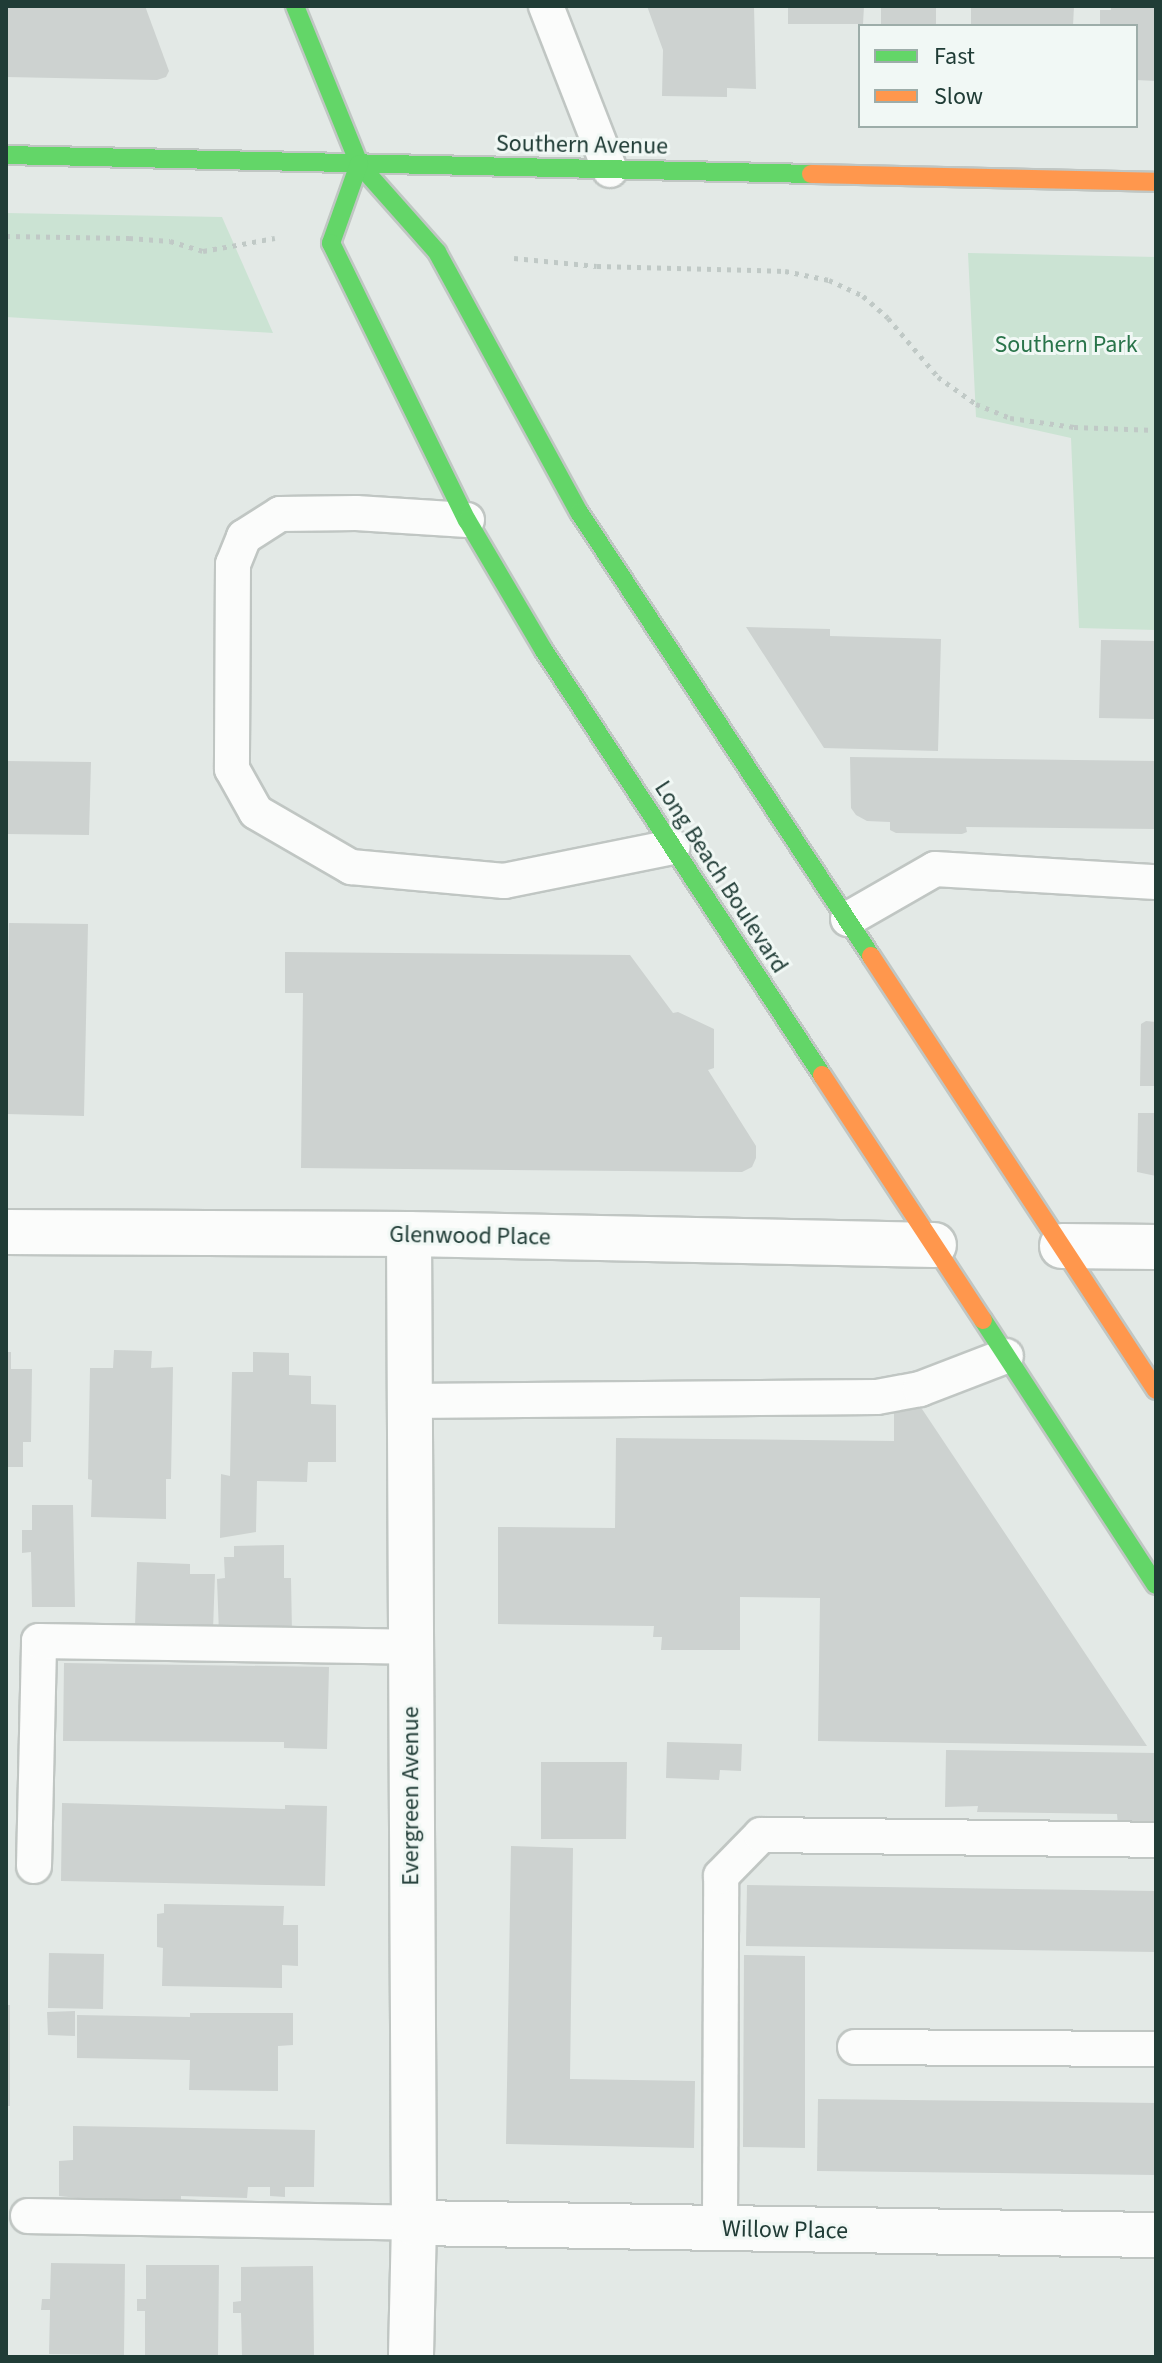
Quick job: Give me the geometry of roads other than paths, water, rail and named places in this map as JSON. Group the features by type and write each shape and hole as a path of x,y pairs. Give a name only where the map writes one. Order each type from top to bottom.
{"main road":[{"path":"295,6 359,164 437,252 579,512 1156,1390"},
{"name":"Southern Avenue","path":"6,155 1156,182"},
{"name":"Long Beach Boulevard","path":"359,164 331,243 467,520 543,649 1156,1585"}],"street":[{"name":"Glenwood Place","path":"6,1232 409,1234 934,1245"},
{"name":"Evergreen Avenue","path":"409,1234 414,2223 411,2357"},
{"path":"1062,1246 1156,1247"},
{"name":"Willow Place","path":"414,2223 1156,2235"}],"lane":[{"path":"546,6 610,170"},
{"path":"467,520 356,513 280,514 244,537 233,564 232,769 256,812 351,867 504,881 673,847"},
{"path":"848,919 935,869 1156,882"},
{"path":"408,1401 877,1397 920,1389 1006,1356"},
{"path":"34,1866 39,1641 411,1647"},
{"path":"720,2229 721,1876 761,1835 1156,1840"},
{"path":"855,2047 1156,2049"},
{"path":"28,2216 414,2223"}],"park label":[{"name":"Southern Park","path":"1066,345"}]}
